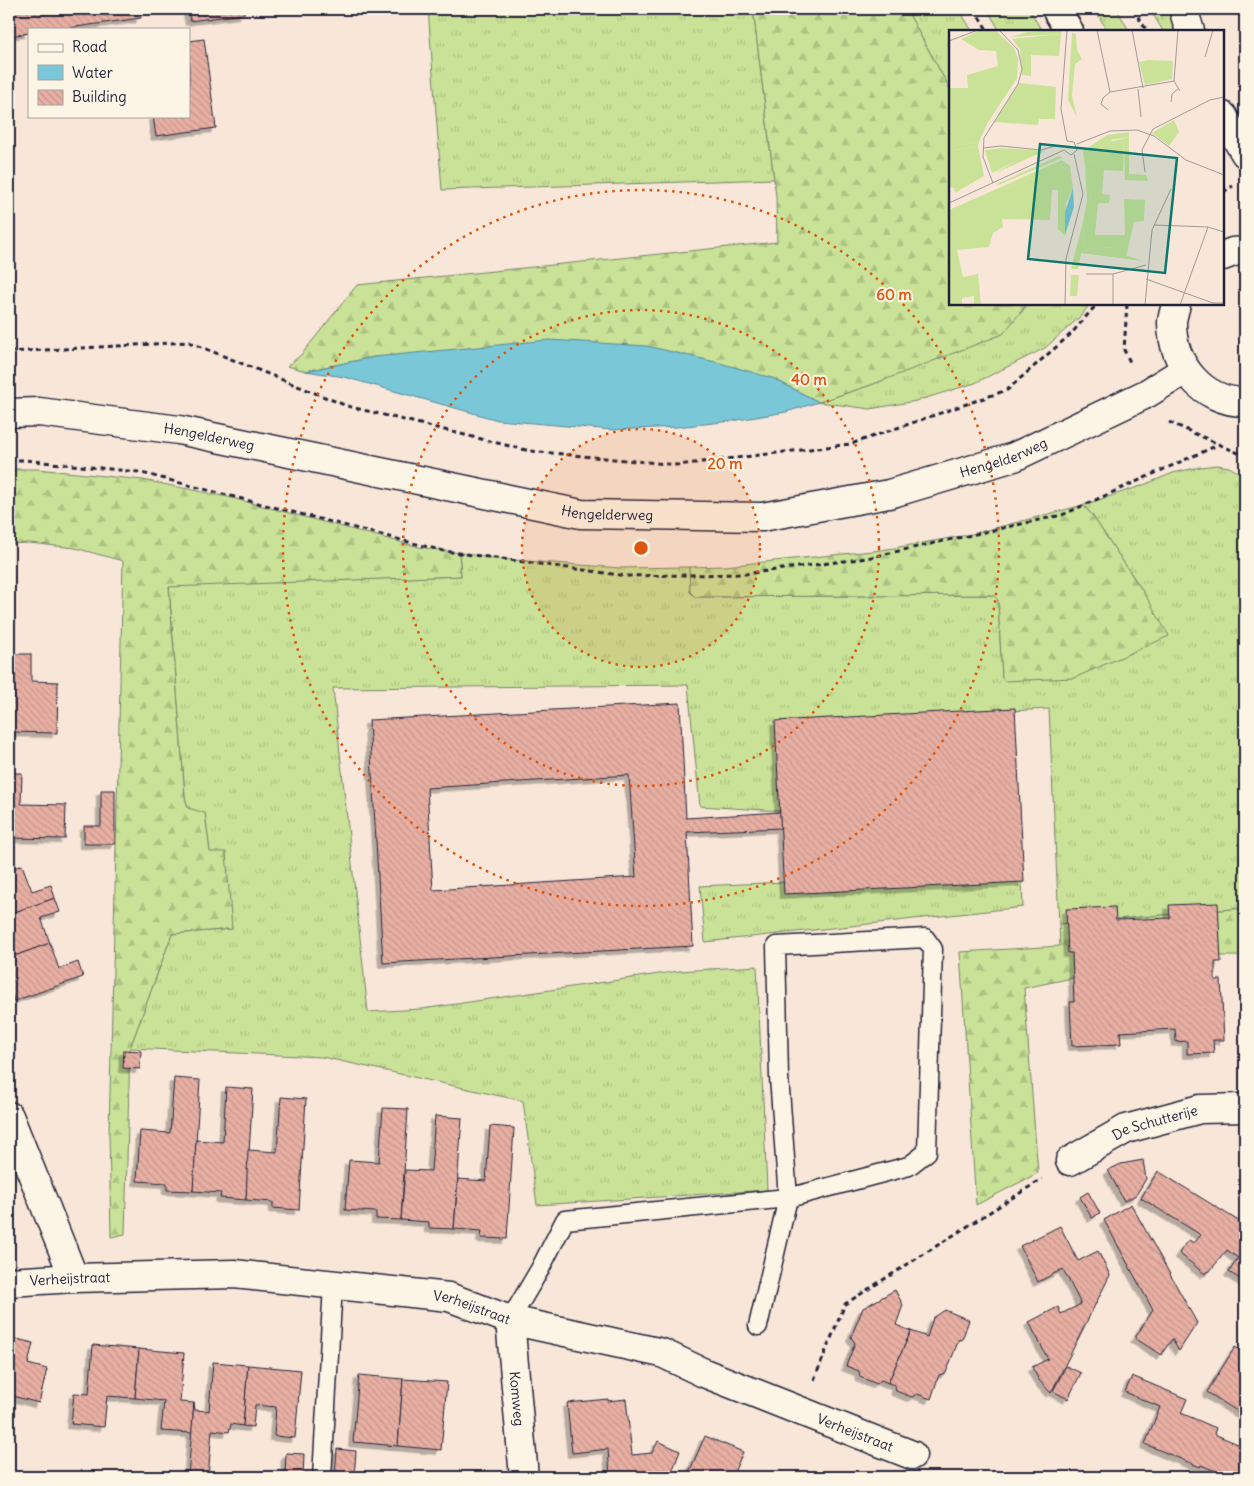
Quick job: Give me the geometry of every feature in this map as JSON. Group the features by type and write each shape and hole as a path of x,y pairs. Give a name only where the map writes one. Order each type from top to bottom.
{"street":[{"path":"1056,9 1068,30"},
{"path":"1185,9 1190,30"},
{"path":"1224,118 1245,153"},
{"path":"1224,256 1233,252 1245,251"},
{"path":"1176,305 1172,321 1175,347 1185,370 1206,391 1234,402 1245,402"},
{"name":"Hengelderweg","path":"9,413 39,412 180,430 581,514 762,517 889,494 1014,456 1146,394 1185,370"},
{"name":"De Schutterije","path":"1070,1161 1126,1129 1200,1110 1245,1108"},
{"path":"9,1116 74,1278"},
{"name":"Verheijstraat","path":"9,1282 74,1278 234,1274 449,1297 510,1320 662,1353 704,1373 912,1455"},
{"name":"Komweg","path":"510,1320 524,1477"}],"lane":[{"path":"510,1320 540,1269 565,1220 788,1198 909,1166 927,1152 933,949 925,938 776,946 779,1076 788,1198 758,1326"},
{"path":"322,1477 333,1285"}],"path":[{"path":"974,9 987,30"},
{"path":"1134,9 1146,30"},
{"path":"9,352 189,342 347,406 530,451 678,465 851,444 1007,390 1071,334 1096,305"},
{"path":"1220,444 1245,456"},
{"path":"801,1411 845,1304 1070,1161"}],"green space":[{"path":"428,9 753,9 774,179 442,190"},
{"path":"753,9 906,9 949,87 949,305 1026,305 1003,334 871,385 819,402 772,378 374,357 306,371 287,366 301,355 357,285 777,242 776,196"},
{"path":"906,9 959,9 971,30 949,30 949,87"},
{"path":"987,9 1029,9 1041,30 999,30"},
{"path":"1094,9 1117,9 1128,30 1107,30"},
{"path":"1150,9 1176,9 1180,30 1162,30"},
{"path":"1026,305 1089,305 1081,316 1045,348 975,383 916,401 870,409 819,402 871,385 1021,313"},
{"path":"1217,465 1229,467 1245,476 1245,908 1059,924 1049,709 776,723 780,811 700,806 688,685 333,688 368,1012 422,1009 679,971 757,966 767,1190 537,1205 523,1101 322,1057 130,1048 172,934 232,929 210,853 205,814 188,808 185,797 169,586 461,576 459,553 501,559 620,568 689,567 690,592 695,597 993,595 998,600 1002,678 1146,596 1092,515 1083,505 1141,486 1173,473"},
{"path":"9,469 38,469 143,480 228,497 419,547 459,553 461,576 169,587 185,797 188,808 205,813 210,852 226,852 232,929 172,934 130,1048 125,1234 111,1237 109,1133 123,561 75,548 29,543 9,544"},
{"path":"1083,505 1092,515 1146,596 1169,636 1074,678 1004,681 1002,678 998,600 993,595 695,597 690,592 689,567 725,566 882,550 968,535"},
{"path":"1022,881 1023,907 705,942 700,886 785,882"},
{"path":"1245,908 1245,956 1179,956 1024,988 1038,1173 976,1205 960,952 1060,946 1059,924"}],"water":[{"path":"549,340 647,346 720,363 772,378 819,402 786,412 732,421 676,427 613,430 498,420 344,377 306,371 374,357"}],"building":[{"path":"9,9 140,9 141,18 68,28 28,28 28,33 9,36"},
{"path":"188,9 244,9 244,14 190,21"},
{"path":"204,39 216,128 156,136 153,118 190,118 190,41"},
{"path":"9,654 31,654 31,681 58,682 57,733 9,732"},
{"path":"680,703 686,818 780,812 781,828 687,832 693,946 383,963 369,720","holes":["629,775 636,877 433,890 427,788"]},
{"path":"1015,708 1024,882 784,894 775,721"},
{"path":"9,773 22,773 21,804 66,805 65,839 9,838"},
{"path":"101,790 115,790 115,844 84,844 84,826 101,826"},
{"path":"22,865 32,891 51,885 55,898 9,914 9,870"},
{"path":"55,898 60,912 41,918 50,943 9,958 9,914"},
{"path":"1218,903 1221,962 1215,962 1215,980 1221,980 1224,1040 1213,1040 1214,1053 1187,1054 1187,1041 1176,1042 1175,1029 1120,1032 1121,1044 1072,1046 1070,1002 1074,1002 1072,953 1068,953 1066,909 1115,907 1116,920 1170,918 1169,905"},
{"path":"50,943 59,969 78,962 83,977 14,1001 9,986 9,958"},
{"path":"124,1050 141,1051 140,1069 123,1068"},
{"path":"174,1078 200,1080 193,1191 167,1190 167,1183 137,1181 140,1131 170,1133"},
{"path":"226,1087 253,1089 246,1200 220,1198 221,1193 193,1191 196,1140 223,1142"},
{"path":"281,1097 306,1099 299,1210 273,1208 273,1202 246,1200 248,1150 277,1152"},
{"path":"383,1108 408,1109 401,1220 376,1219 376,1212 345,1210 349,1160 379,1162"},
{"path":"435,1116 462,1118 454,1229 429,1228 429,1222 401,1220 405,1170 431,1171"},
{"path":"490,1126 514,1128 507,1239 481,1238 482,1231 454,1229 458,1179 486,1181"},
{"path":"1143,1160 1146,1179 1136,1195 1124,1201 1108,1170 1121,1164"},
{"path":"1158,1171 1245,1225 1245,1247 1238,1258 1227,1250 1209,1272 1207,1271 1205,1274 1179,1253 1189,1240 1194,1243 1201,1235 1141,1198"},
{"path":"1088,1192 1100,1213 1092,1218 1080,1197"},
{"path":"1131,1204 1197,1323 1179,1351 1172,1339 1161,1355 1135,1338 1153,1310 1104,1220"},
{"path":"1060,1226 1078,1261 1098,1251 1110,1275 1051,1393 1039,1380 1032,1367 1048,1359 1029,1322 1058,1307 1061,1314 1081,1304 1063,1269 1038,1282 1020,1246"},
{"path":"1245,1247 1245,1282 1229,1272"},
{"path":"895,1290 903,1305 896,1325 911,1331 888,1383 881,1380 877,1384 860,1377 859,1371 846,1366 855,1343 851,1337 863,1308"},
{"path":"945,1310 969,1320 962,1340 959,1339 946,1373 939,1375 931,1399 917,1394 912,1397 896,1391 895,1385 888,1383 911,1331 927,1337 933,1318"},
{"path":"9,1337 33,1343 28,1364 47,1369 39,1403 9,1395"},
{"path":"93,1345 139,1349 135,1398 107,1396 104,1427 71,1424 74,1393 89,1394"},
{"path":"1235,1347 1245,1353 1245,1416 1207,1392"},
{"path":"139,1349 184,1353 180,1402 194,1403 192,1433 161,1431 164,1401 135,1398"},
{"path":"213,1362 248,1365 243,1426 231,1424 229,1432 212,1430 208,1477 188,1477 194,1403 195,1410 209,1411"},
{"path":"248,1365 301,1370 295,1438 274,1436 276,1407 255,1405 253,1427 243,1426"},
{"path":"1066,1366 1081,1373 1068,1399 1053,1391"},
{"path":"359,1375 403,1379 398,1446 353,1442"},
{"path":"1132,1376 1187,1399 1181,1413 1216,1428 1214,1434 1245,1447 1245,1458 1237,1477 1230,1477 1201,1465 1200,1467 1145,1444 1160,1407 1125,1392"},
{"path":"403,1379 447,1382 441,1450 398,1446"},
{"path":"608,1399 608,1401 626,1399 632,1455 652,1453 658,1441 680,1451 670,1477 610,1477 608,1449 572,1453 567,1403"},
{"path":"705,1436 743,1452 732,1477 687,1477"},
{"path":"337,1449 356,1451 354,1477 335,1477"},
{"path":"286,1453 304,1454 303,1477 285,1477"}]}
